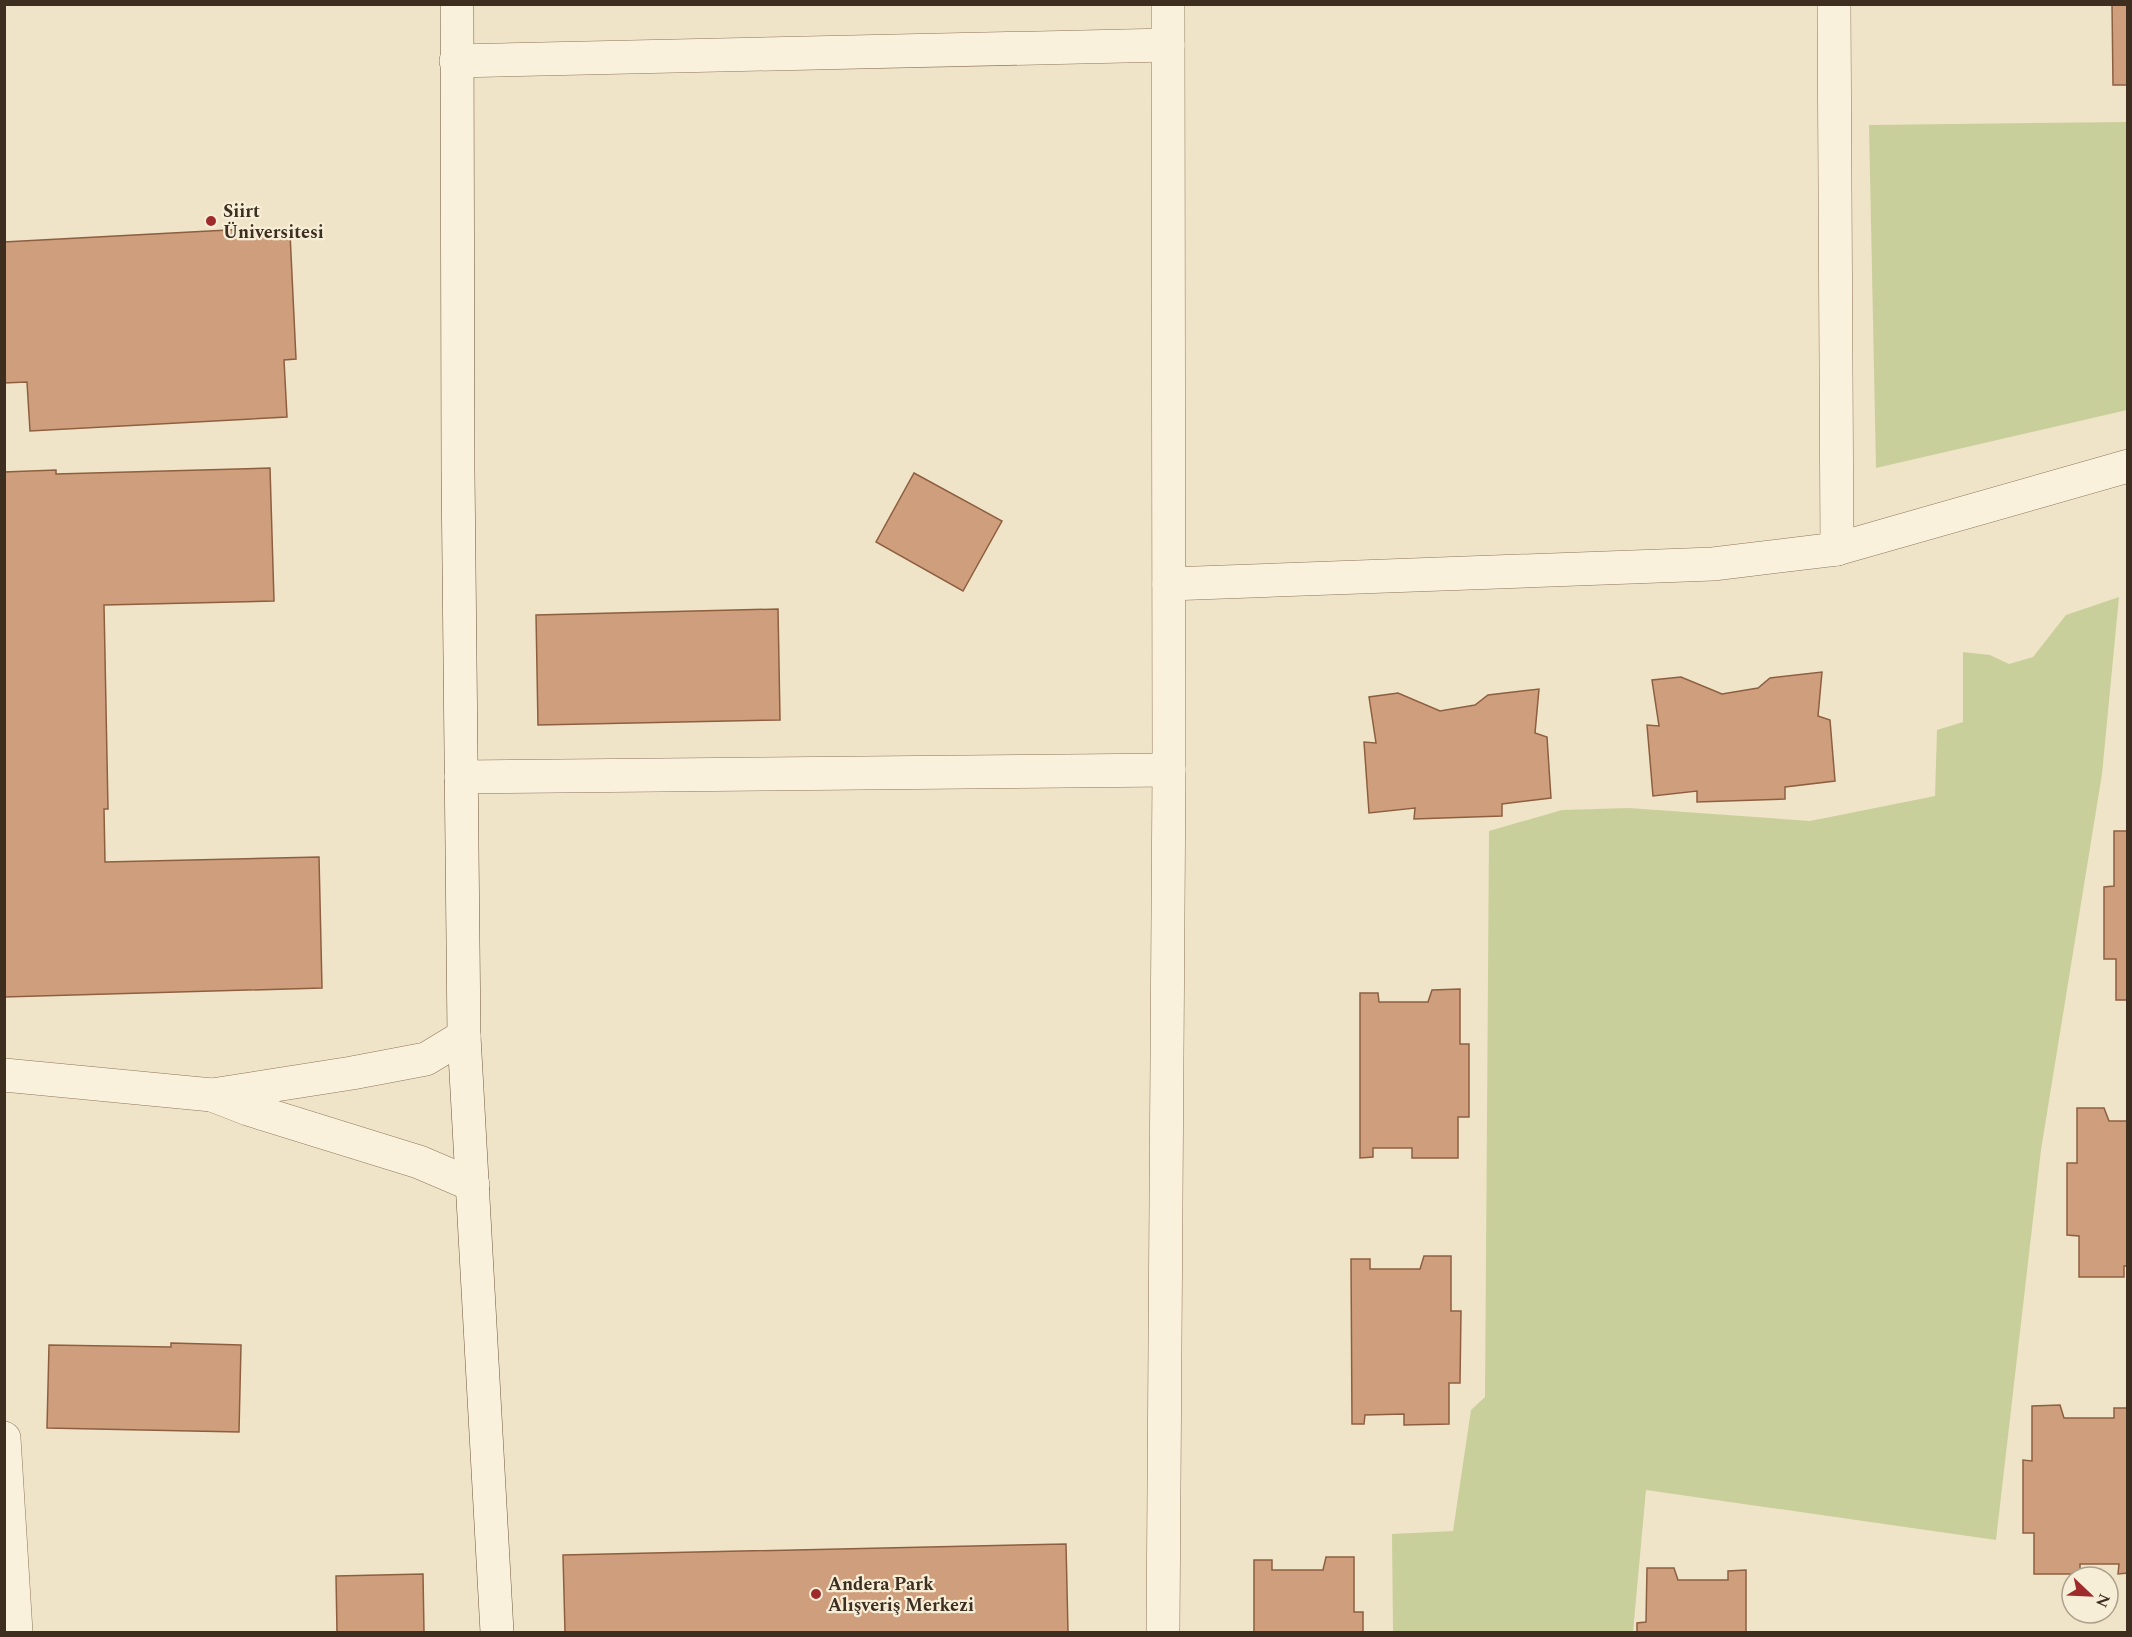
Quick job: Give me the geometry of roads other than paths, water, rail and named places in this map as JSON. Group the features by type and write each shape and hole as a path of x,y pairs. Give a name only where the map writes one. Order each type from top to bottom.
{"street":[{"path":"458,4 456,61 458,471 464,1036 497,1632"},
{"path":"1163,1632 1169,770 1168,4"},
{"path":"1834,4 1837,549"},
{"path":"456,61 1168,45"},
{"path":"1169,584 1713,564 1837,549 2127,466"},
{"path":"461,777 1169,770"},
{"path":"4,1075 212,1095 426,1059 464,1036"},
{"path":"212,1095 248,1109 419,1162 473,1185"},
{"path":"4,1438 16,1632"}],"place":[{"name":"Siirt Üniversitesi","path":"211,221"},
{"name":"Andera Park Alışveriş Merkezi","path":"816,1594"}]}
